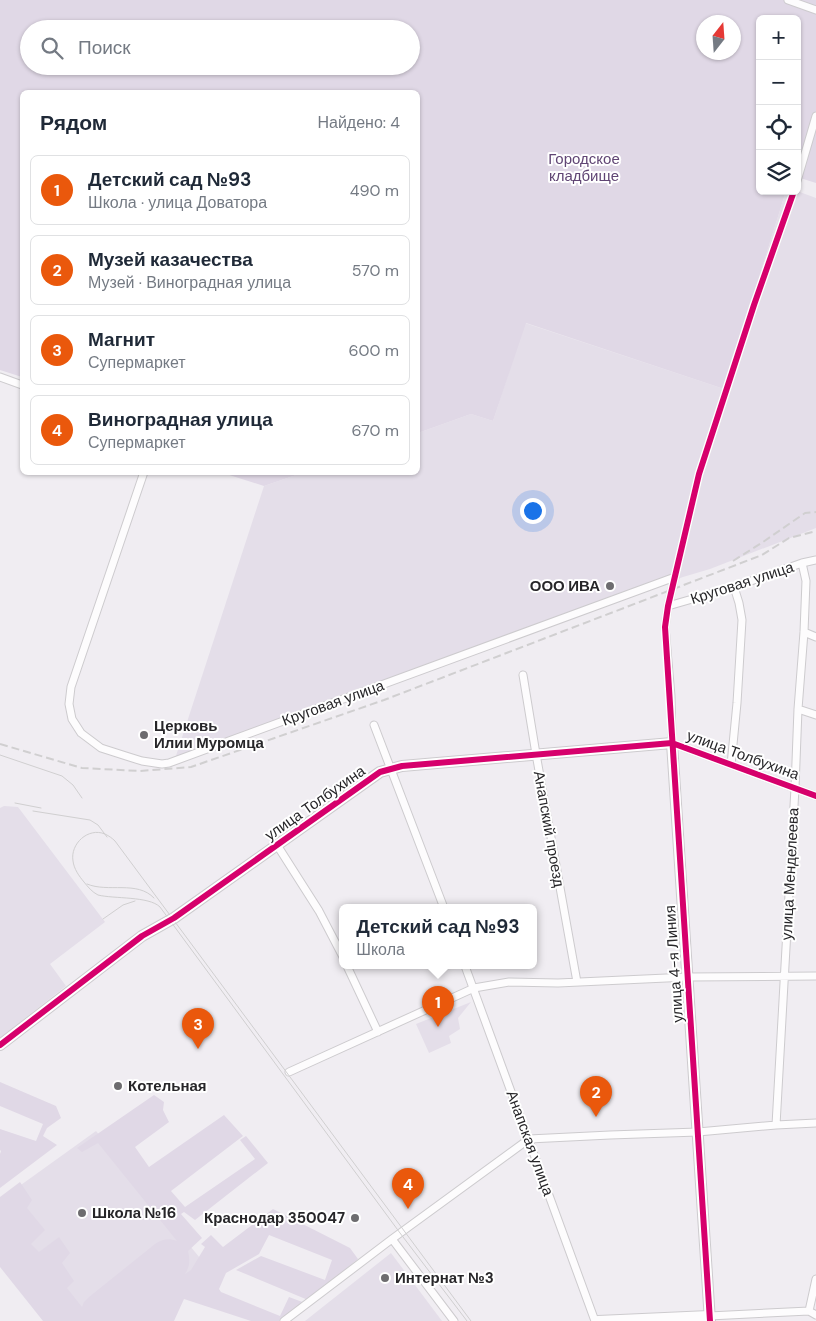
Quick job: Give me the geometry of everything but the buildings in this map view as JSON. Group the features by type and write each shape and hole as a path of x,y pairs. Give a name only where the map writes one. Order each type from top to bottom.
{"street":[{"path":"788,0 816,10"},
{"path":"801,167 816,116"},
{"name":"улица 4-я Линия","path":"709,1319 672,743 671,696 665,627 668,606 699,474 754,305 793,195"},
{"path":"0,377 20,383"},
{"name":"Круговая улица","path":"143,475 71,687 69,704 72,719 81,733 101,748 142,762 169,763 675,577"},
{"name":"Круговая улица","path":"668,606 816,560"},
{"name":"улица Менделеева","path":"776,1125 798,709 804,632 806,581 802,563"},
{"path":"731,765 742,620 734,587"},
{"path":"804,632 816,637"},
{"name":"Анапский проезд","path":"523,675 577,982"},
{"path":"798,709 816,715"},
{"path":"374,726 443,904"},
{"name":"улица Толбухина","path":"0,1045 142,936 174,918 380,772 402,766 672,743 816,796"},
{"path":"276,845 319,911 339,949"},
{"path":"348,969 378,1032"},
{"name":"Анапская улица","path":"466,969 597,1321"},
{"path":"288,1072 474,988 509,982 558,983 688,977 816,976"},
{"path":"284,1321 529,1139 698,1132 816,1123"},
{"path":"392,1239 454,1321"},
{"path":"809,1311 816,1279"},
{"path":"597,1321 709,1319 809,1311 816,1315"}],"shaded area":[{"path":"801,192 816,198 816,528 710,569 683,577 173,765 264,486 296,475 420,475 420,432 471,414 493,421 525,323 724,389 785,195 801,195"},
{"path":"4,806 18,807 105,922 50,964 66,986 0,1038 0,808"},
{"path":"471,1002 458,1018 460,1029 449,1036 451,1043 429,1053 416,1024"},
{"name":"Школа №16","path":"96,1131 204,1263 132,1321 78,1321 0,1200"},
{"name":"Интернат №3","path":"391,1253 442,1321 305,1321 329,1302"}],"green space":[{"name":"Городское кладбище","path":"0,0 816,0 816,183 801,178 801,15 756,15 756,195 785,195 724,389 526,323 493,421 471,414 420,432 420,90 20,90 20,376 0,370"},
{"path":"229,475 296,475 264,486"},
{"path":"0,1082 56,1106 61,1118 47,1128 43,1136 57,1145 0,1188 0,1129 36,1141 43,1124 0,1106"},
{"path":"154,1095 164,1102 163,1110 169,1122 135,1147 149,1167 224,1115 243,1136 171,1191 185,1207 255,1159 240,1140 246,1136 268,1163 195,1220 184,1212 181,1214 202,1238 188,1251 189,1263 185,1274 191,1270 205,1247 201,1244 211,1235 223,1247 273,1209 350,1248 358,1259 308,1300 236,1270 261,1256 325,1280 332,1260 269,1235 259,1254 226,1273 219,1289 221,1292 280,1316 289,1297 305,1303 279,1321 251,1321 184,1299 174,1321 43,1321 0,1267 0,1197 20,1182 32,1200 27,1208 45,1230 31,1244 39,1252 59,1237 70,1253 62,1263 74,1281 67,1288 82,1307 89,1297 155,1244 166,1240 177,1241 98,1143 82,1152 77,1148"}],"tram line":[{"path":"0,755 62,776 73,785 82,798"},
{"path":"15,803 41,808"},
{"path":"33,811 90,820 98,825 107,837"},
{"path":"467,1321 160,907 155,903 140,899 98,895 82,880 74,867 73,855 77,843 87,835 99,832 115,841 471,1321"},
{"path":"87,884 139,889 154,898"},
{"path":"103,919 123,905 135,901"}],"railway":[{"path":"733,561 805,513 816,512"},
{"path":"0,744 82,768 140,771 191,767 384,700 762,555 789,538 816,531"}],"cycle path":[{"path":"710,1321 665,627 668,606 699,474 754,305 793,195"},
{"path":"0,1045 142,936 174,918 380,772 402,766 672,743 816,796"}],"place":[{"name":"ООО ИВА","path":"610,586"},
{"name":"Церковь Илии Муромца","path":"144,735"},
{"name":"Детский сад №93","path":"438,1027"},
{"name":"Магнит","path":"198,1049"},
{"name":"Котельная","path":"118,1086"},
{"name":"Музей казачества","path":"596,1117"},
{"name":"Виноградная улица","path":"408,1209"},
{"name":"Школа №16","path":"82,1213"},
{"name":"Краснодар 350047","path":"355,1218"},
{"name":"Интернат №3","path":"385,1278"}]}
